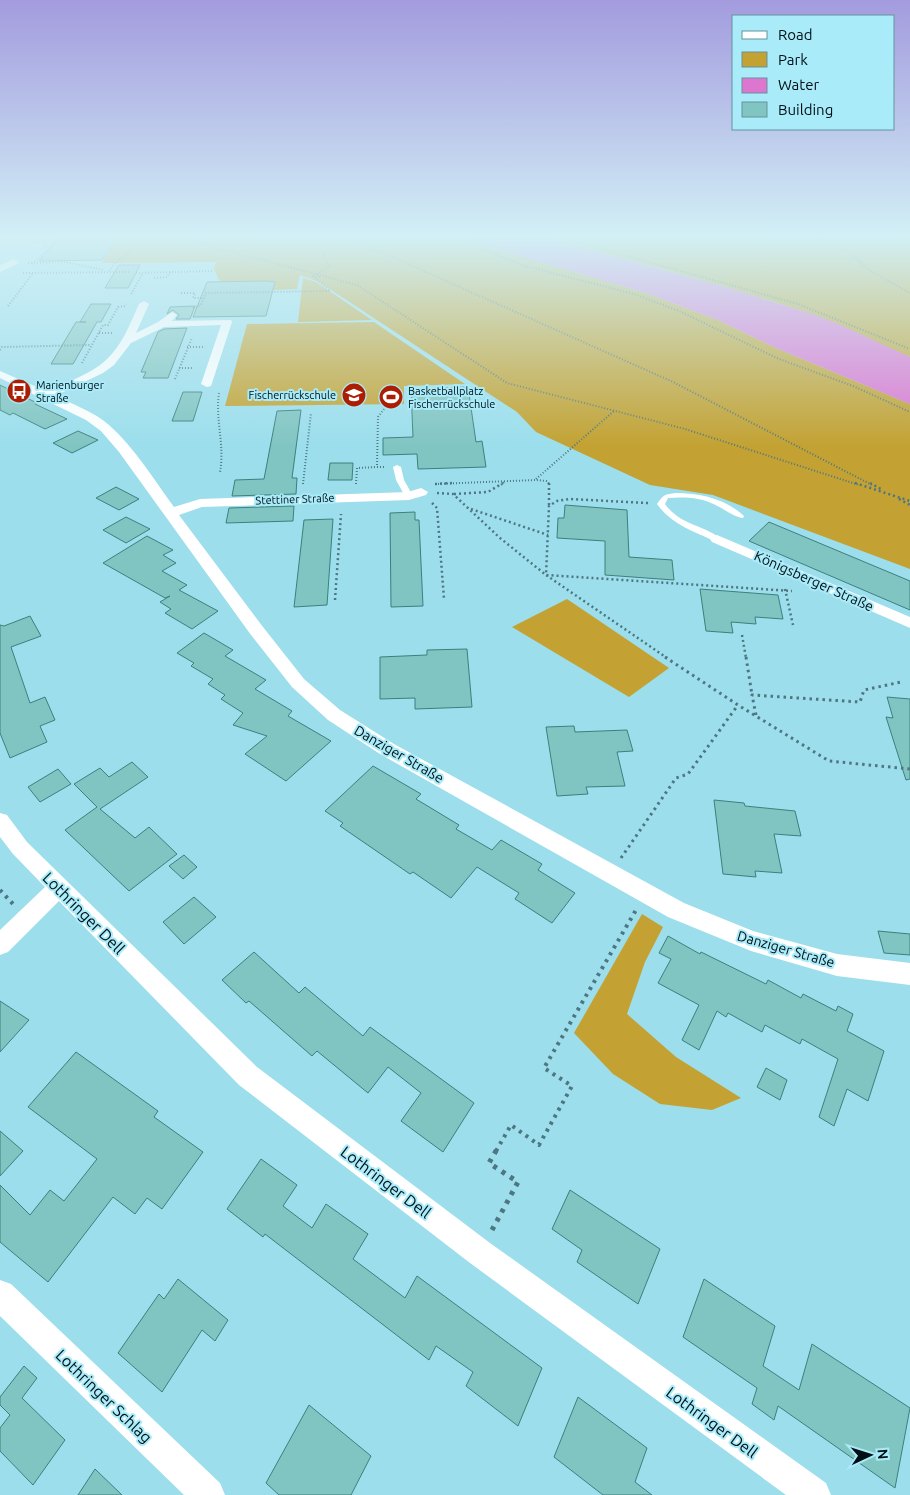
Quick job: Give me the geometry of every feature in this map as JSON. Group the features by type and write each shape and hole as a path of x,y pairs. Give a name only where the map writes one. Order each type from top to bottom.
{"street":[{"path":"45,396 110,364 127,341 143,306"},
{"path":"127,341 162,324 172,315"},
{"path":"162,324 227,322 207,384"},
{"name":"Danziger Straße","path":"0,374 81,413 105,428 124,449 256,631 298,683 334,715 380,745 676,910 761,944 837,965 910,974"},
{"name":"Stettiner Straße","path":"170,513 200,503 415,494"},
{"name":"Königsberger Straße","path":"717,539 910,623"},
{"name":"Lothringer Dell","path":"0,821 20,848 58,888 248,1076 480,1253 814,1495"},
{"path":"0,945 58,888"},
{"name":"Lothringer Schlag","path":"0,1295 208,1495"}],"lane":[{"path":"397,467 400,480 415,494"},
{"path":"717,539 677,520 665,511 661,504 666,496 679,494 694,496 727,506 740,516"}],"path":[{"path":"99,371 82,363 103,325 108,324 118,306 125,306"},
{"path":"389,306 508,383 685,429 890,494"},
{"path":"500,306 673,382 910,503"},
{"path":"665,306 779,359 853,386 910,412"},
{"path":"802,306 910,349"},
{"path":"111,319 119,319"},
{"path":"175,379 190,339 195,336 201,323"},
{"path":"98,333 112,333"},
{"path":"0,350 2,347 92,345"},
{"path":"89,350 96,350"},
{"path":"219,392 216,404 223,462 220,472"},
{"path":"378,467 378,416 388,404"},
{"path":"536,480 614,411"},
{"path":"303,484 311,412"},
{"path":"356,481 358,468 397,467"},
{"path":"415,494 487,493 498,489 505,480"},
{"path":"436,483 505,480 547,481 550,484 546,575"},
{"path":"415,494 437,508 444,599"},
{"path":"453,494 500,538 546,575 738,705 829,762 910,769"},
{"path":"549,506 558,501 569,499 661,504"},
{"path":"470,508 548,535"},
{"path":"335,600 340,528"},
{"path":"779,565 793,625"},
{"path":"546,575 794,591"},
{"path":"742,635 756,716"},
{"path":"752,695 860,702 864,690 900,682"},
{"path":"626,851 676,778 688,774 738,705"},
{"path":"480,1253 518,1182 489,1163 510,1125 539,1144 572,1086 544,1068 634,912"}],"green space":[{"path":"300,306 351,306 372,320 298,322"},
{"path":"355,306 680,306 718,320 776,348 910,404 910,569 713,495 650,485 536,432 517,412"},
{"path":"784,306 910,306 910,357 838,324"},
{"path":"374,322 465,384 404,386 404,404 225,406 247,324"},
{"path":"567,599 669,668 629,697 512,627"},
{"path":"642,914 663,927 645,962 627,1014 676,1057 741,1098 712,1110 660,1104 613,1074 574,1033"}],"water":[{"path":"680,306 785,306 836,323 910,357 910,404 776,348 718,320"}],"building":[{"path":"90,306 110,306 101,322 97,322 73,364 51,364 76,322 80,322"},
{"path":"195,306 190,319 176,319 179,315 173,310 167,314 170,307"},
{"path":"197,306 269,306 266,316 193,317"},
{"path":"187,328 168,378 143,378 146,372 141,372 158,332 164,329"},
{"path":"0,385 67,419 45,429 13,413 10,415 0,410"},
{"path":"468,387 476,442 482,441 486,467 418,469 417,454 383,455 383,438 413,437 411,389"},
{"path":"183,392 202,392 193,421 172,421"},
{"path":"301,410 292,478 297,478 296,494 232,496 235,480 264,479 277,411"},
{"path":"78,431 98,440 72,453 53,443"},
{"path":"330,463 353,463 352,480 328,480"},
{"path":"116,487 139,499 119,510 96,498"},
{"path":"565,505 627,510 629,557 672,560 674,580 605,575 605,541 557,538 558,518 564,518"},
{"path":"294,506 293,521 226,523 229,508"},
{"path":"415,512 415,520 419,520 423,606 391,607 390,513"},
{"path":"126,517 150,529 126,543 103,530"},
{"path":"333,519 327,605 294,607 304,520"},
{"path":"769,522 910,581 910,610 749,541"},
{"path":"147,536 173,550 163,555 176,563 162,571 187,585 179,590 218,611 192,629 165,613 171,609 160,602 170,596 165,598 103,563"},
{"path":"700,589 778,595 783,619 755,617 756,624 731,622 733,633 706,631"},
{"path":"30,616 41,636 11,647 30,703 45,697 55,720 40,726 47,742 10,758 0,733 0,625 4,626"},
{"path":"204,633 233,650 225,656 266,680 255,689 292,711 288,716 331,741 286,781 245,754 267,736 233,725 243,713 221,699 225,695 208,684 213,679 191,666 194,663 177,653"},
{"path":"467,649 472,707 415,709 415,698 380,699 380,657 427,655 427,650"},
{"path":"887,697 910,699 910,779 906,780 886,717 893,718"},
{"path":"574,726 575,732 627,730 633,751 617,752 625,786 586,787 588,794 557,796 546,727"},
{"path":"132,762 148,777 100,809 135,838 149,827 177,854 129,891 65,830 97,807 74,784 100,768 109,777"},
{"path":"373,766 421,794 416,799 459,825 456,829 492,850 501,840 542,864 538,870 575,893 552,923 515,899 519,893 477,867 451,898 413,872 410,874 340,826 343,823 325,811"},
{"path":"58,769 71,784 40,802 28,787"},
{"path":"714,800 744,803 745,806 795,811 801,836 774,834 782,873 755,871 756,877 723,874"},
{"path":"184,855 197,867 183,879 169,866"},
{"path":"194,897 216,917 184,944 163,922"},
{"path":"878,931 910,934 910,955 884,953"},
{"path":"668,936 700,954 701,952 766,984 768,980 801,998 803,994 836,1011 838,1006 853,1014 847,1031 884,1051 868,1101 847,1089 834,1126 819,1117 838,1059 802,1039 800,1044 765,1025 762,1032 728,1013 726,1017 717,1011 699,1050 682,1040 699,1005 658,983 671,959 659,953"},
{"path":"254,952 299,993 305,987 363,1036 370,1027 474,1103 443,1152 401,1121 421,1093 388,1067 368,1093 317,1051 312,1056 249,1001 246,1003 222,980"},
{"path":"0,1001 29,1020 0,1052"},
{"path":"76,1052 158,1111 154,1117 203,1152 162,1209 147,1198 135,1214 113,1197 48,1282 0,1242 0,1185 30,1215 50,1190 64,1201 97,1159 28,1107"},
{"path":"766,1068 787,1080 780,1100 757,1087"},
{"path":"0,1131 23,1151 0,1176"},
{"path":"261,1159 297,1185 283,1206 312,1228 326,1204 368,1234 353,1259 405,1298 417,1276 542,1368 518,1426 466,1386 473,1372 436,1346 429,1360 265,1234 263,1237 227,1209"},
{"path":"570,1190 660,1249 638,1304 577,1262 582,1250 552,1229"},
{"path":"178,1279 228,1320 215,1341 202,1330 162,1392 118,1353 159,1294 164,1299"},
{"path":"704,1279 775,1326 763,1366 799,1390 812,1344 910,1408 895,1488 778,1406 774,1420 752,1404 757,1388 683,1337"},
{"path":"24,1366 37,1378 22,1398 65,1440 33,1485 0,1451 0,1428 10,1415 0,1405 0,1397"},
{"path":"578,1397 647,1448 635,1482 652,1495 603,1495 554,1457"},
{"path":"309,1405 371,1456 351,1495 279,1495 266,1483"},
{"path":"95,1469 122,1495 78,1495"}],"place":[{"name":"Marienburger Straße","path":"19,391"},
{"name":"Fischerrückschule","path":"354,395"},
{"name":"Basketballplatz Fischerrückschule","path":"391,397"}]}
